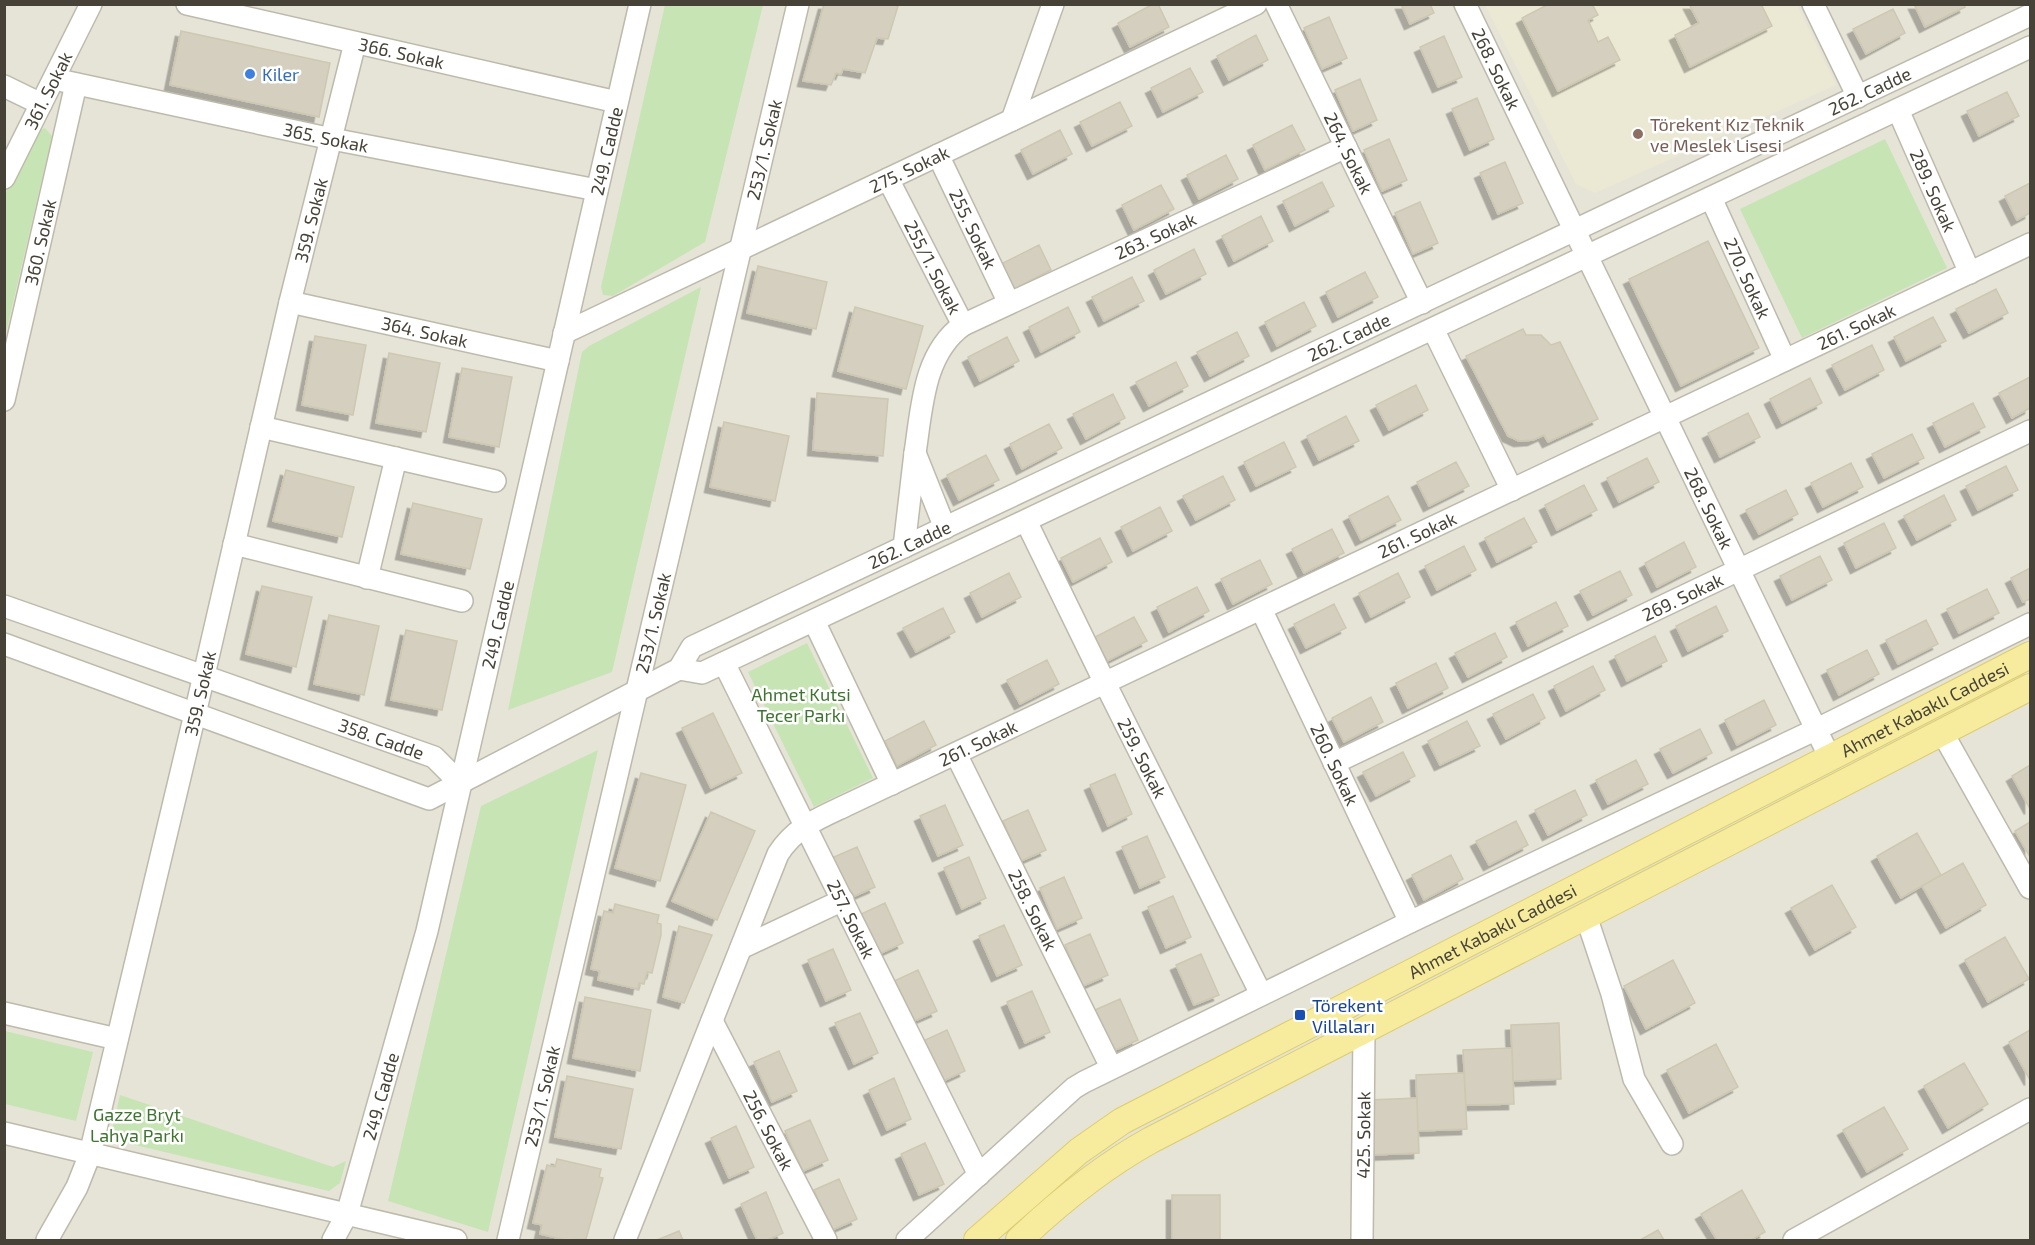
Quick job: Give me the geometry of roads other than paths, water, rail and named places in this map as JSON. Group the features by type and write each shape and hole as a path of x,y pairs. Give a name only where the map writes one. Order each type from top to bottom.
{"main road":[{"name":"Ahmet Kabaklı Caddesi","path":"977,1240 1079,1151 1122,1121 2031,655"},
{"name":"Ahmet Kabaklı Caddesi","path":"1019,1240 1073,1192 1134,1149 2031,687"}],"street":[{"name":"361. Sokak","path":"4,178 91,4"},
{"name":"366. Sokak","path":"188,4 617,102"},
{"name":"249. Cadde","path":"333,1240 346,1214 427,931 640,4"},
{"name":"253/1. Sokak","path":"508,1240 798,4"},
{"path":"1012,120 1053,4"},
{"name":"275. Sokak","path":"564,333 1256,4"},
{"name":"264. Sokak","path":"1276,4 1422,303"},
{"name":"268. Sokak","path":"1466,4 1830,758"},
{"path":"1813,4 1858,97"},
{"name":"262. Cadde","path":"461,783 679,669 692,647 2031,15"},
{"name":"359. Sokak","path":"46,1240 77,1187 90,1154 290,302 355,42"},
{"name":"262. Cadde","path":"679,669 702,673 724,663 2031,47"},
{"name":"365. Sokak","path":"54,79 332,139 597,190"},
{"name":"360. Sokak","path":"4,400 76,84"},
{"path":"4,86 42,104"},
{"name":"289. Sokak","path":"1898,110 1970,273"},
{"name":"263. Sokak","path":"963,325 1346,147"},
{"name":"255. Sokak","path":"938,155 1009,303"},
{"name":"255/1. Sokak","path":"888,179 963,325 951,333 940,347 927,382 915,453 904,547"},
{"name":"270. Sokak","path":"1710,198 1785,360"},
{"name":"261. Sokak","path":"625,1240 778,854 791,836 805,825 2031,244"},
{"name":"364. Sokak","path":"290,302 558,361"},
{"path":"1433,329 1512,490"},
{"path":"261,427 495,481"},
{"name":"269. Sokak","path":"1334,763 2031,431"},
{"path":"915,453 945,528"},
{"path":"367,578 396,458"},
{"name":"259. Sokak","path":"1026,521 1261,994"},
{"path":"234,544 462,601"},
{"name":"358. Cadde","path":"4,606 434,757 461,783"},
{"name":"260. Sokak","path":"1261,609 1410,922"},
{"path":"813,621 892,784"},
{"path":"907,1240 1074,1088 1111,1067 2031,624"},
{"path":"4,644 429,799 461,783"},
{"name":"257. Sokak","path":"724,663 979,1175"},
{"path":"1942,732 2031,888"},
{"name":"258. Sokak","path":"956,754 1111,1067"},
{"path":"741,948 843,900"},
{"path":"1586,916 1612,994 1634,1079 1672,1144"},
{"path":"4,1013 117,1040"},
{"name":"256. Sokak","path":"712,1021 826,1240"},
{"name":"425. Sokak","path":"1362,1240 1364,1030"},
{"path":"1794,1240 2031,1109"},
{"path":"4,1133 456,1240"}],"place":[{"name":"Kiler","path":"250,74"},
{"name":"Törekent Kız Teknik ve Meslek Lisesi","path":"1638,134"},
{"name":"Törekent Villaları","path":"1300,1015"}],"park label":[{"name":"Ahmet Kutsi Tecer Parkı","path":"801,704"},
{"name":"Gazze Bryt Lahya Parkı","path":"137,1124"}]}
